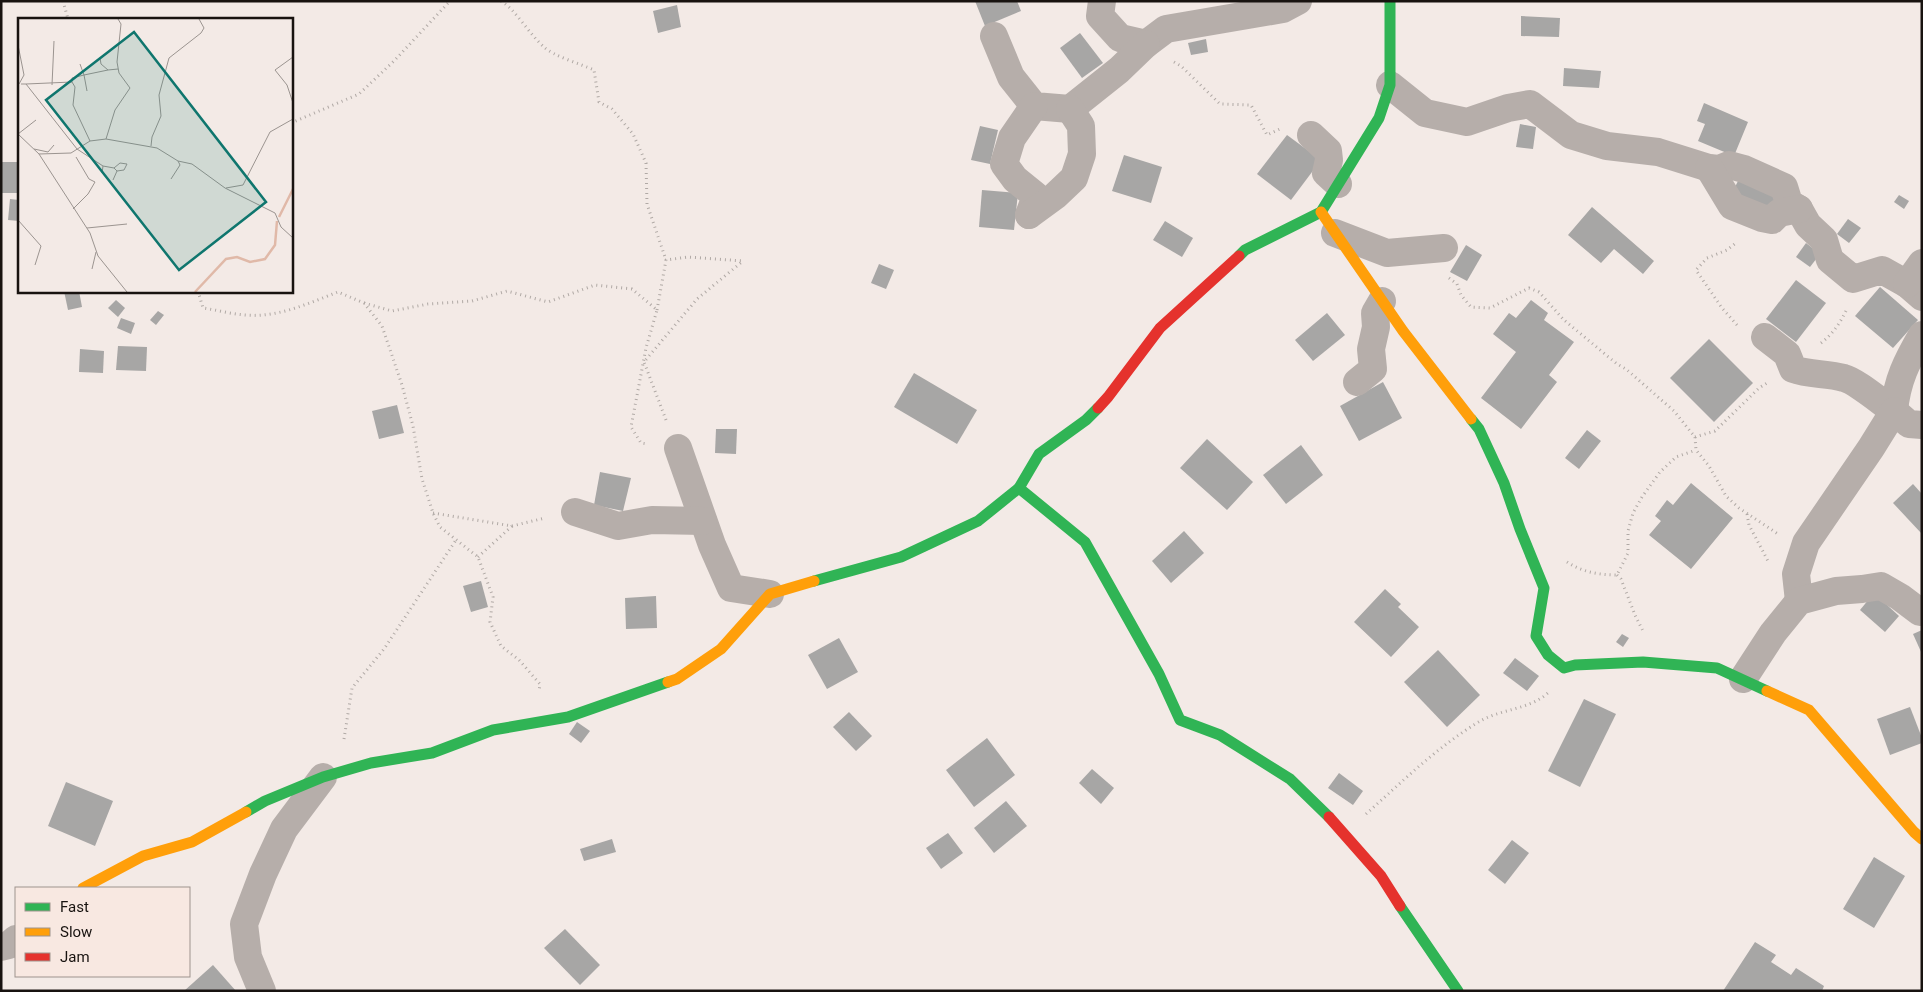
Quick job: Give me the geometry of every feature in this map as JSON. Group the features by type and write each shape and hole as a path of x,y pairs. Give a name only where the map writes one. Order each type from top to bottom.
{"street":[{"path":"1102,1 1100,16 1120,38 1146,44"},
{"path":"994,36 1011,77 1034,106 1070,109 1166,29 1283,9 1298,1"},
{"path":"1390,1 1390,85 1379,118 1338,184 1328,222 1382,301 1479,430 1504,483 1520,530 1544,588 1536,636 1548,655 1564,668 1575,665 1643,662 1717,668 1809,710 1922,839"},
{"path":"1390,85 1424,112 1467,122 1508,108 1530,104 1571,134 1607,146 1658,152 1709,168 1719,169 1729,165 1744,168 1784,187 1789,203 1799,209 1808,225 1824,240 1830,260 1853,279 1882,270 1917,281"},
{"path":"1034,106 1012,138 1004,164 1014,179 1036,196 1029,215 1055,196 1074,178 1082,154 1081,126 1070,109"},
{"path":"1311,135 1328,151 1329,160 1326,173 1338,184"},
{"path":"1709,168 1732,206 1772,220 1779,214 1799,209"},
{"path":"678,448 703,521 731,588 770,594 901,557 978,522 1019,488 1039,454 1086,420 1108,397 1160,328 1245,250 1328,222 1387,253 1444,248"},
{"path":"1357,382 1374,369 1371,349 1376,327 1375,313 1382,301"},
{"path":"1799,601 1799,563 1806,542 1855,472 1894,411 1896,388 1910,355 1922,335"},
{"path":"1765,337 1787,354 1793,369 1803,373 1847,378 1894,411 1909,424 1922,425"},
{"path":"1019,488 1036,504 1085,542 1159,674 1180,720 1220,736 1290,779 1336,824 1382,876 1418,934 1458,991"},
{"path":"575,512 618,526 652,520 703,521"},
{"path":"1743,679 1772,633 1799,601 1836,591 1881,586 1920,612"},
{"path":"85,887 143,856 192,842 265,801 323,777 371,763 432,753 493,730 568,717 676,678 721,649 770,594"},
{"path":"262,991 248,957 244,924 263,874 284,829 323,777"},
{"path":"1,947 9,945 15,940"}],"path":[{"path":"63,1 68,18"},
{"path":"292,123 359,94 394,61 450,1"},
{"path":"501,1 508,5 527,30 546,49 594,70 599,102 612,109 633,134 646,163 647,204 666,260 657,310 631,426 641,443"},
{"path":"1146,44 1181,66 1220,104 1251,105 1267,135 1290,124 1300,127 1311,135"},
{"path":"1755,215 1746,236 1727,250 1707,258 1696,270 1722,308 1736,324 1745,330 1756,331 1765,337"},
{"path":"1444,248 1441,269 1447,277 1457,284 1460,295 1471,307 1490,308 1529,288 1539,292 1564,320 1616,364 1632,374 1674,411 1695,437 1696,450 1709,466 1726,496 1747,514 1799,563 1777,571 1767,560 1749,525 1747,514"},
{"path":"644,362 697,299 743,261 688,257 666,260"},
{"path":"1695,437 1715,432 1759,388 1778,376 1787,354 1796,356 1812,351 1829,337 1841,322 1852,299 1853,279"},
{"path":"198,292 203,308 247,315 277,313 338,292 364,303 392,310 428,304 472,301 507,291 548,302 595,285 632,288 657,310"},
{"path":"364,303 382,326 402,385 413,426 422,479 433,513 440,527 478,557 493,597 490,622 501,646 519,660 540,684 536,708 568,717"},
{"path":"644,362 678,448"},
{"path":"1617,576 1628,553 1628,531 1633,514 1642,497 1660,472 1676,457 1696,450"},
{"path":"433,513 512,526 575,512"},
{"path":"478,557 512,526"},
{"path":"323,777 344,740 352,688 384,649 456,540"},
{"path":"1560,557 1573,566 1598,575 1617,576 1621,579 1642,630 1663,663"},
{"path":"1336,824 1359,820 1413,772 1444,747 1483,720 1540,700 1566,677 1575,665"}],"building":[{"path":"975,1 1017,1 1021,11 985,26"},
{"path":"677,5 681,27 658,33 653,11"},
{"path":"1521,16 1560,18 1559,37 1521,36"},
{"path":"1080,33 1103,63 1082,78 1060,48"},
{"path":"1206,39 1208,52 1191,55 1188,43"},
{"path":"1564,68 1601,71 1599,88 1563,86"},
{"path":"1704,103 1748,122 1734,156 1698,141 1705,124 1697,121"},
{"path":"1520,124 1536,127 1533,149 1516,147"},
{"path":"980,126 998,130 990,164 971,160"},
{"path":"1287,135 1321,160 1291,200 1257,174"},
{"path":"1124,155 1162,167 1151,203 1112,191"},
{"path":"1,162 18,162 18,193 1,193"},
{"path":"1739,179 1780,199 1774,212 1732,193"},
{"path":"982,190 1018,193 1014,230 979,227"},
{"path":"1899,195 1909,201 1904,209 1894,202"},
{"path":"10,199 18,200 18,221 8,220"},
{"path":"1592,207 1654,261 1643,274 1614,249 1601,263 1568,235"},
{"path":"1848,219 1861,228 1849,243 1837,234"},
{"path":"1165,221 1193,238 1182,257 1153,240"},
{"path":"1806,243 1820,254 1810,267 1796,257"},
{"path":"1466,245 1482,255 1467,281 1450,272"},
{"path":"879,264 894,270 886,289 871,283"},
{"path":"1796,280 1826,303 1796,342 1766,319"},
{"path":"1880,287 1918,320 1893,348 1855,316"},
{"path":"64,292 79,292 82,307 68,310"},
{"path":"116,300 125,308 118,317 108,308"},
{"path":"1531,300 1548,313 1544,320 1574,342 1549,375 1557,382 1521,429 1481,398 1516,352 1493,334 1509,313 1516,318"},
{"path":"158,311 164,315 156,325 150,320"},
{"path":"1327,313 1345,335 1313,361 1295,340"},
{"path":"121,318 135,323 131,334 117,328"},
{"path":"1709,339 1753,383 1714,422 1670,378"},
{"path":"118,346 147,347 146,371 116,370"},
{"path":"80,349 104,351 103,373 79,372"},
{"path":"914,373 977,410 957,444 894,407"},
{"path":"1383,382 1402,418 1359,441 1340,406"},
{"path":"397,405 404,433 379,439 372,411"},
{"path":"716,429 737,429 736,454 715,453"},
{"path":"1587,430 1601,441 1579,469 1565,458"},
{"path":"1207,439 1253,482 1227,510 1180,468"},
{"path":"1301,445 1323,475 1286,504 1263,475"},
{"path":"600,472 631,478 623,511 594,505"},
{"path":"1691,483 1733,518 1691,569 1649,535 1661,521 1655,516 1667,500 1673,505"},
{"path":"1913,484 1922,494 1922,534 1893,503"},
{"path":"1184,531 1204,553 1171,583 1152,561"},
{"path":"481,581 488,607 471,612 463,586"},
{"path":"1385,589 1401,604 1398,607 1419,627 1391,657 1354,622"},
{"path":"1874,593 1899,616 1885,632 1860,610"},
{"path":"656,596 657,628 626,629 625,598"},
{"path":"1922,630 1922,654 1913,634"},
{"path":"1622,634 1629,638 1623,647 1616,642"},
{"path":"839,638 858,672 827,689 808,655"},
{"path":"1438,650 1480,695 1447,727 1404,682"},
{"path":"1515,658 1539,676 1527,691 1503,673"},
{"path":"1584,699 1616,714 1580,787 1548,771"},
{"path":"1910,707 1922,738 1922,743 1890,755 1877,719"},
{"path":"849,712 872,736 856,751 833,727"},
{"path":"577,722 590,731 581,743 569,734"},
{"path":"987,738 1015,775 974,807 946,770"},
{"path":"1092,769 1114,788 1101,804 1079,783"},
{"path":"1339,773 1363,791 1353,805 1328,788"},
{"path":"66,782 113,801 95,846 48,826"},
{"path":"1006,801 1027,826 994,853 974,828"},
{"path":"948,833 963,853 941,869 926,848"},
{"path":"612,839 616,852 584,861 580,849"},
{"path":"1512,840 1529,853 1505,884 1488,870"},
{"path":"1874,857 1905,876 1874,928 1843,909"},
{"path":"565,929 600,965 580,985 544,948"},
{"path":"1755,942 1776,955 1771,962 1791,975 1796,968 1824,986 1822,991 1723,991"},
{"path":"213,965 236,991 184,991"}],"traffic: fast":[{"path":"1239,256 1245,250 1321,212 1379,118 1390,85 1390,1"},
{"path":"814,581 901,557 978,521 1019,488 1039,454 1086,420 1098,408"},
{"path":"1471,419 1479,429 1504,483 1544,588 1536,636 1548,655 1564,668 1575,665 1643,662 1717,668 1767,691"},
{"path":"1019,488 1085,542 1159,674 1180,720 1220,735 1290,779 1329,817"},
{"path":"246,812 265,801 323,777 371,763 432,753 493,730 568,717 668,682"},
{"path":"1400,906 1458,991"}],"traffic: slow":[{"path":"1321,212 1403,331 1471,419"},
{"path":"668,682 677,679 721,649 770,594 814,581"},
{"path":"1767,691 1809,710 1922,839"},
{"path":"85,887 143,856 192,842 246,812"}],"traffic: jam":[{"path":"1098,408 1160,328 1239,256"},
{"path":"1329,817 1381,876 1400,906"}]}
